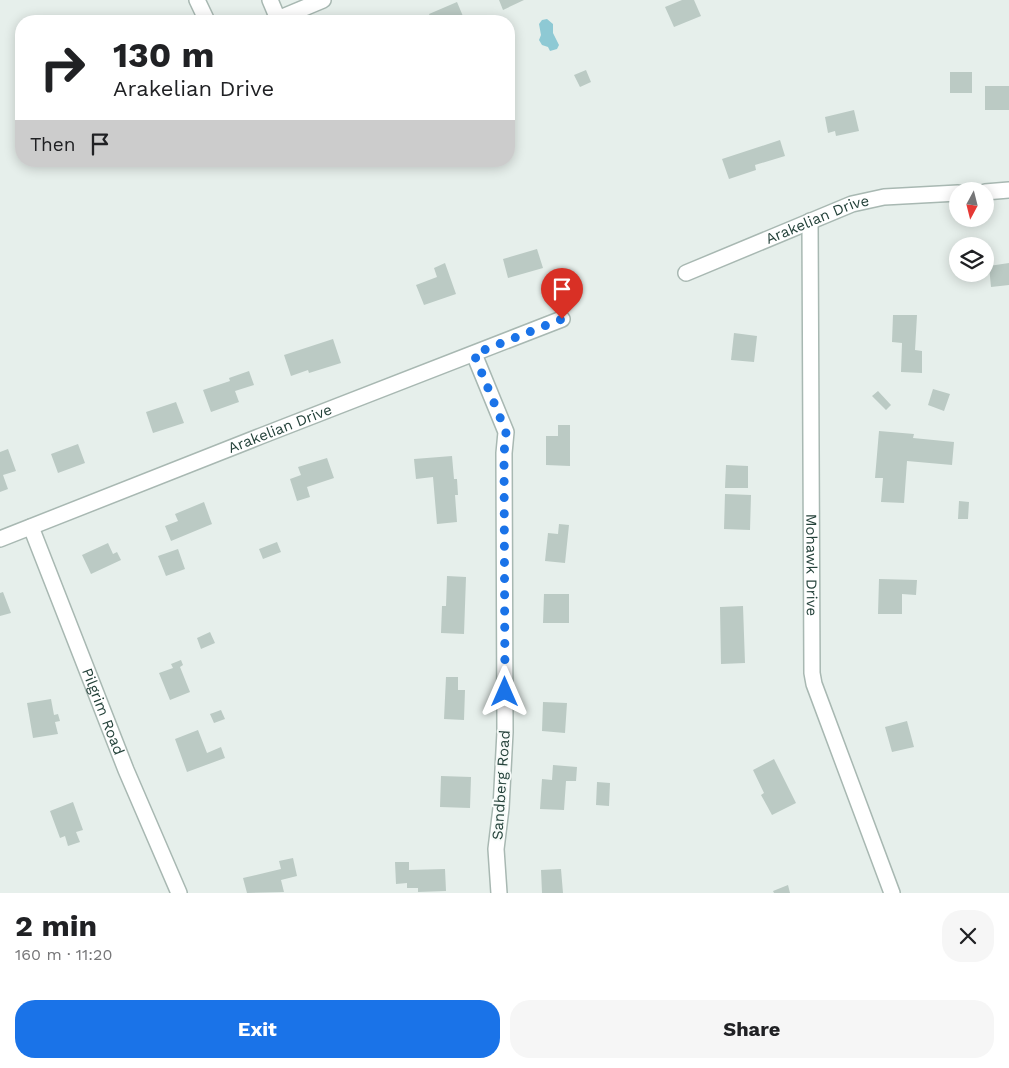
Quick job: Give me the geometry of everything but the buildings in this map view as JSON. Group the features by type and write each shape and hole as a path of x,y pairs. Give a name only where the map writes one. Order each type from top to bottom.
{"street":[{"path":"197,0 204,15"},
{"path":"270,0 274,15"},
{"path":"287,15 323,0"},
{"path":"994,191 1009,190"},
{"name":"Arakelian Drive","path":"686,273 852,204 884,197 949,193"},
{"name":"Mohawk Drive","path":"810,222 812,673 814,684 892,893"},
{"name":"Arakelian Drive","path":"0,539 562,319"},
{"name":"Sandberg Road","path":"474,354 506,432 504,454 505,732 501,808 496,848 499,893"},
{"name":"Pilgrim Road","path":"31,527 126,770 179,893"}],"water":[{"path":"547,19 553,24 553,33 559,45 557,49 550,51 539,40 541,35 539,24 542,20"}],"route":[{"path":"505,692 504,454 506,432 474,354 562,319"}]}
